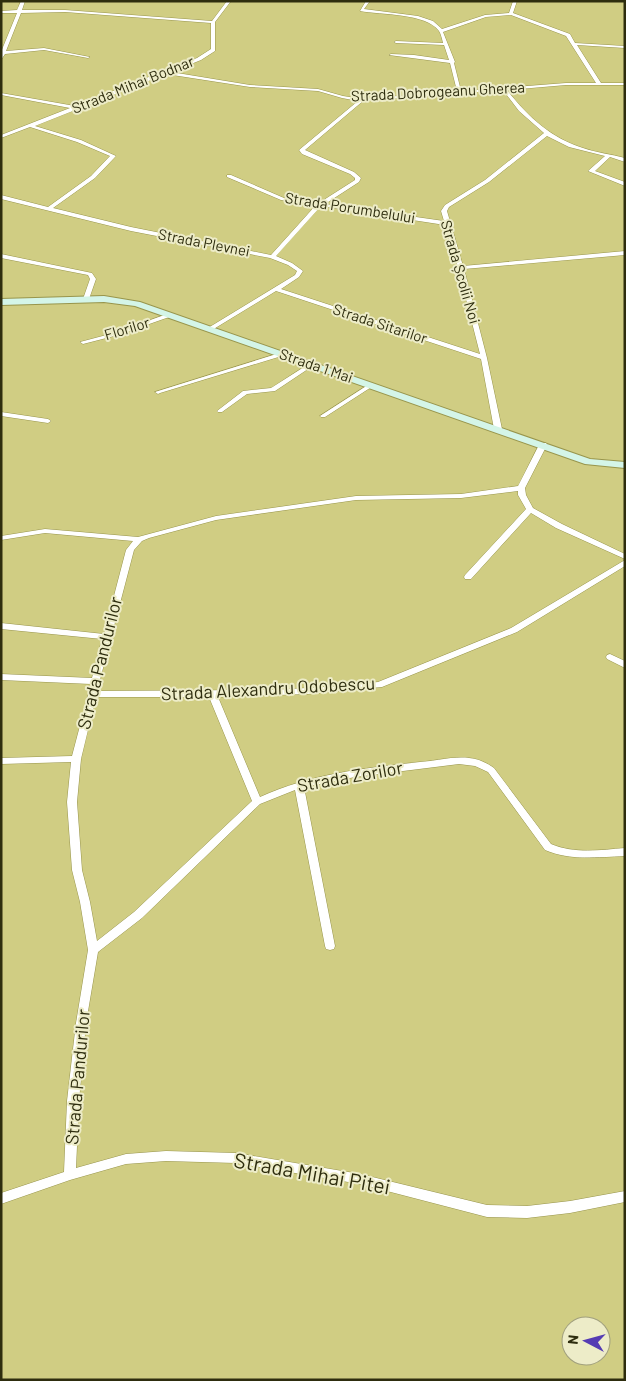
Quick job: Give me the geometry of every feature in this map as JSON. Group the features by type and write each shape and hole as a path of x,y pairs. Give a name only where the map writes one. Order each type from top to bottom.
{"main road":[{"name":"Strada 1 Mai","path":"1,302 86,299 116,300 137,304 590,462 625,465"}],"street":[{"path":"1,59 23,1"},
{"path":"1,12 20,10 65,11 214,22 229,2 221,1"},
{"path":"368,1 361,10 424,19 441,31 453,62 459,91"},
{"path":"511,14 515,1"},
{"path":"441,31 485,16 511,14 565,33 575,44 599,83"},
{"name":"Strada Mihai Bodnar","path":"1,137 200,59 210,53 214,45 214,22"},
{"path":"396,42 446,44"},
{"path":"575,44 625,47"},
{"path":"3,53 44,49 88,57"},
{"path":"391,56 414,56 453,62"},
{"name":"Strada Dobrogeanu Gherea","path":"164,72 250,86 318,90 342,97 362,100 459,91 505,90 599,83 625,84"},
{"path":"505,90 536,127 546,134 575,148 625,160"},
{"path":"1,94 76,108"},
{"path":"272,257 319,205 358,181 358,178 352,174 304,153 302,150 362,100"},
{"path":"31,126 79,141 113,156 93,177 50,208"},
{"name":"Strada Școlii Noi","path":"498,429 484,358 444,211 447,206 487,181 546,134"},
{"path":"625,154 613,156 591,171 625,184"},
{"name":"Strada Porumbelului","path":"228,176 283,199 446,223"},
{"name":"Strada Plevnei","path":"1,197 123,227 272,257 290,264 300,271 297,276 210,329"},
{"path":"461,268 625,253"},
{"path":"1,256 90,274 93,279 86,299"},
{"name":"Strada Sitarilor","path":"276,289 484,358"},
{"name":"Florilor","path":"83,342 116,334 170,315"},
{"path":"158,392 283,354"},
{"path":"220,411 245,392 274,390 312,364"},
{"path":"324,416 371,385"},
{"path":"1,414 48,421"},
{"path":"543,445 521,488 522,495 530,510 558,526 625,558"},
{"path":"1,538 45,531 139,539 216,518 356,498 461,496 521,488"},
{"path":"468,577 530,510"},
{"name":"Strada Pandurilor","path":"70,1175 74,1091 81,1023 93,950 85,902 77,870 73,830 72,802 76,759 127,559 130,550 139,539"},
{"name":"Strada Alexandru Odobescu","path":"92,694 212,694 355,688 379,685 514,630 625,562"},
{"path":"1,626 106,637"},
{"path":"610,656 625,665"},
{"path":"1,677 95,681"},
{"path":"212,694 257,802"},
{"path":"1,761 76,759"},
{"name":"Strada Zorilor","path":"93,950 138,915 257,802 276,791 350,775 459,760 481,763 491,770 548,847 569,854 625,852"},
{"path":"299,785 330,946"},
{"name":"Strada Mihai Pitei","path":"1,1199 70,1175 126,1159 184,1156 236,1158 360,1179 487,1210 527,1212 570,1207 625,1196"}]}
